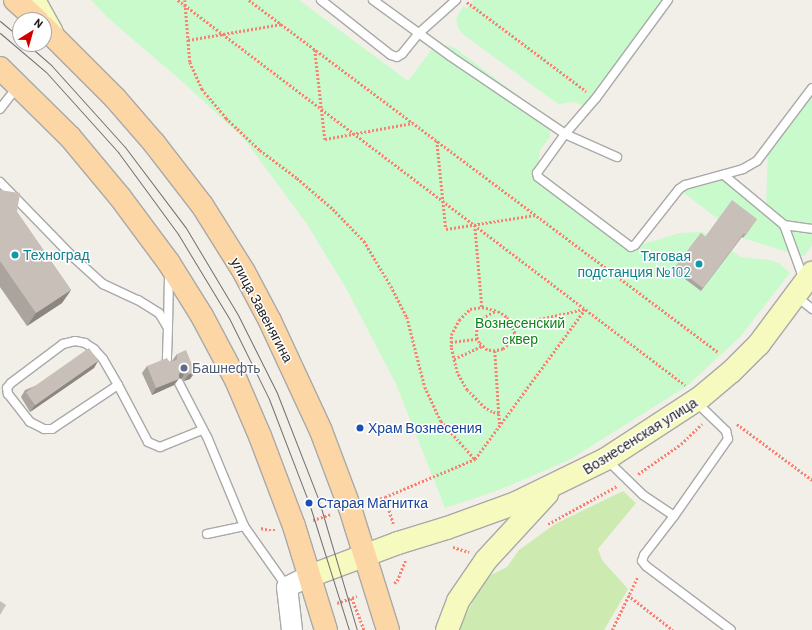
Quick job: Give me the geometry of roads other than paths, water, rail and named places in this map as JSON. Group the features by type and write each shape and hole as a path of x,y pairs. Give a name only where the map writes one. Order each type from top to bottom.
{"main road":[{"path":"15,0 28,12"},
{"name":"улица Завенягина","path":"34,0 40,12"},
{"name":"улица Завенягина","path":"52,34 115,98 154,143 202,205 235,258 270,321 321,431 366,555 388,630"},
{"path":"8,79 70,137 120,197 169,263 202,316 236,380 260,436 294,526 326,630"},
{"name":"Вознесенская улица","path":"310,576 398,543 447,528 516,503 606,459 702,405 731,372 759,344 806,290"},
{"path":"447,630 458,601 486,560 557,484"}],"street":[{"path":"292,630 287,587 310,576"}],"lane":[{"path":"321,0 394,57 402,54 418,34 456,0"},
{"path":"373,0 418,34 565,134 617,157"},
{"path":"668,0 596,98 565,134 537,171 537,176 633,247 679,189 691,183 725,176 743,170 757,161 812,88"},
{"path":"0,109 8,79"},
{"path":"725,176 784,225 812,229"},
{"path":"0,182 72,256 103,284 138,300 159,313 168,328"},
{"path":"784,225 806,290"},
{"path":"167,363 169,263"},
{"path":"118,385 52,429 44,429 30,422 8,394 8,388 11,383 63,344 75,341 85,343 94,349 103,359 118,385 148,442 154,446 160,447 202,430"},
{"path":"179,383 202,430 244,526 287,587"},
{"path":"702,405 726,431 728,439 674,516 644,555 643,564 731,630"},
{"path":"606,459 643,495 674,516"},
{"path":"207,534 244,526"}],"tram line":[{"path":"0,21 12,31"},
{"path":"0,33 46,72 118,152 178,234 230,320 269,399 309,503 349,630"},
{"path":"36,52 52,66 125,147 186,228 238,315 277,393 319,501 357,630"}],"place":[{"name":"Техноград","path":"15,255"},
{"name":"Тяговая подстанция №102","path":"699,264"},
{"name":"Башнефть","path":"184,368"},
{"name":"Храм Вознесения","path":"360,428"},
{"name":"Старая Магнитка","path":"309,503"}],"park label":[{"name":"Вознесенский cквер","path":"520,332"}]}
